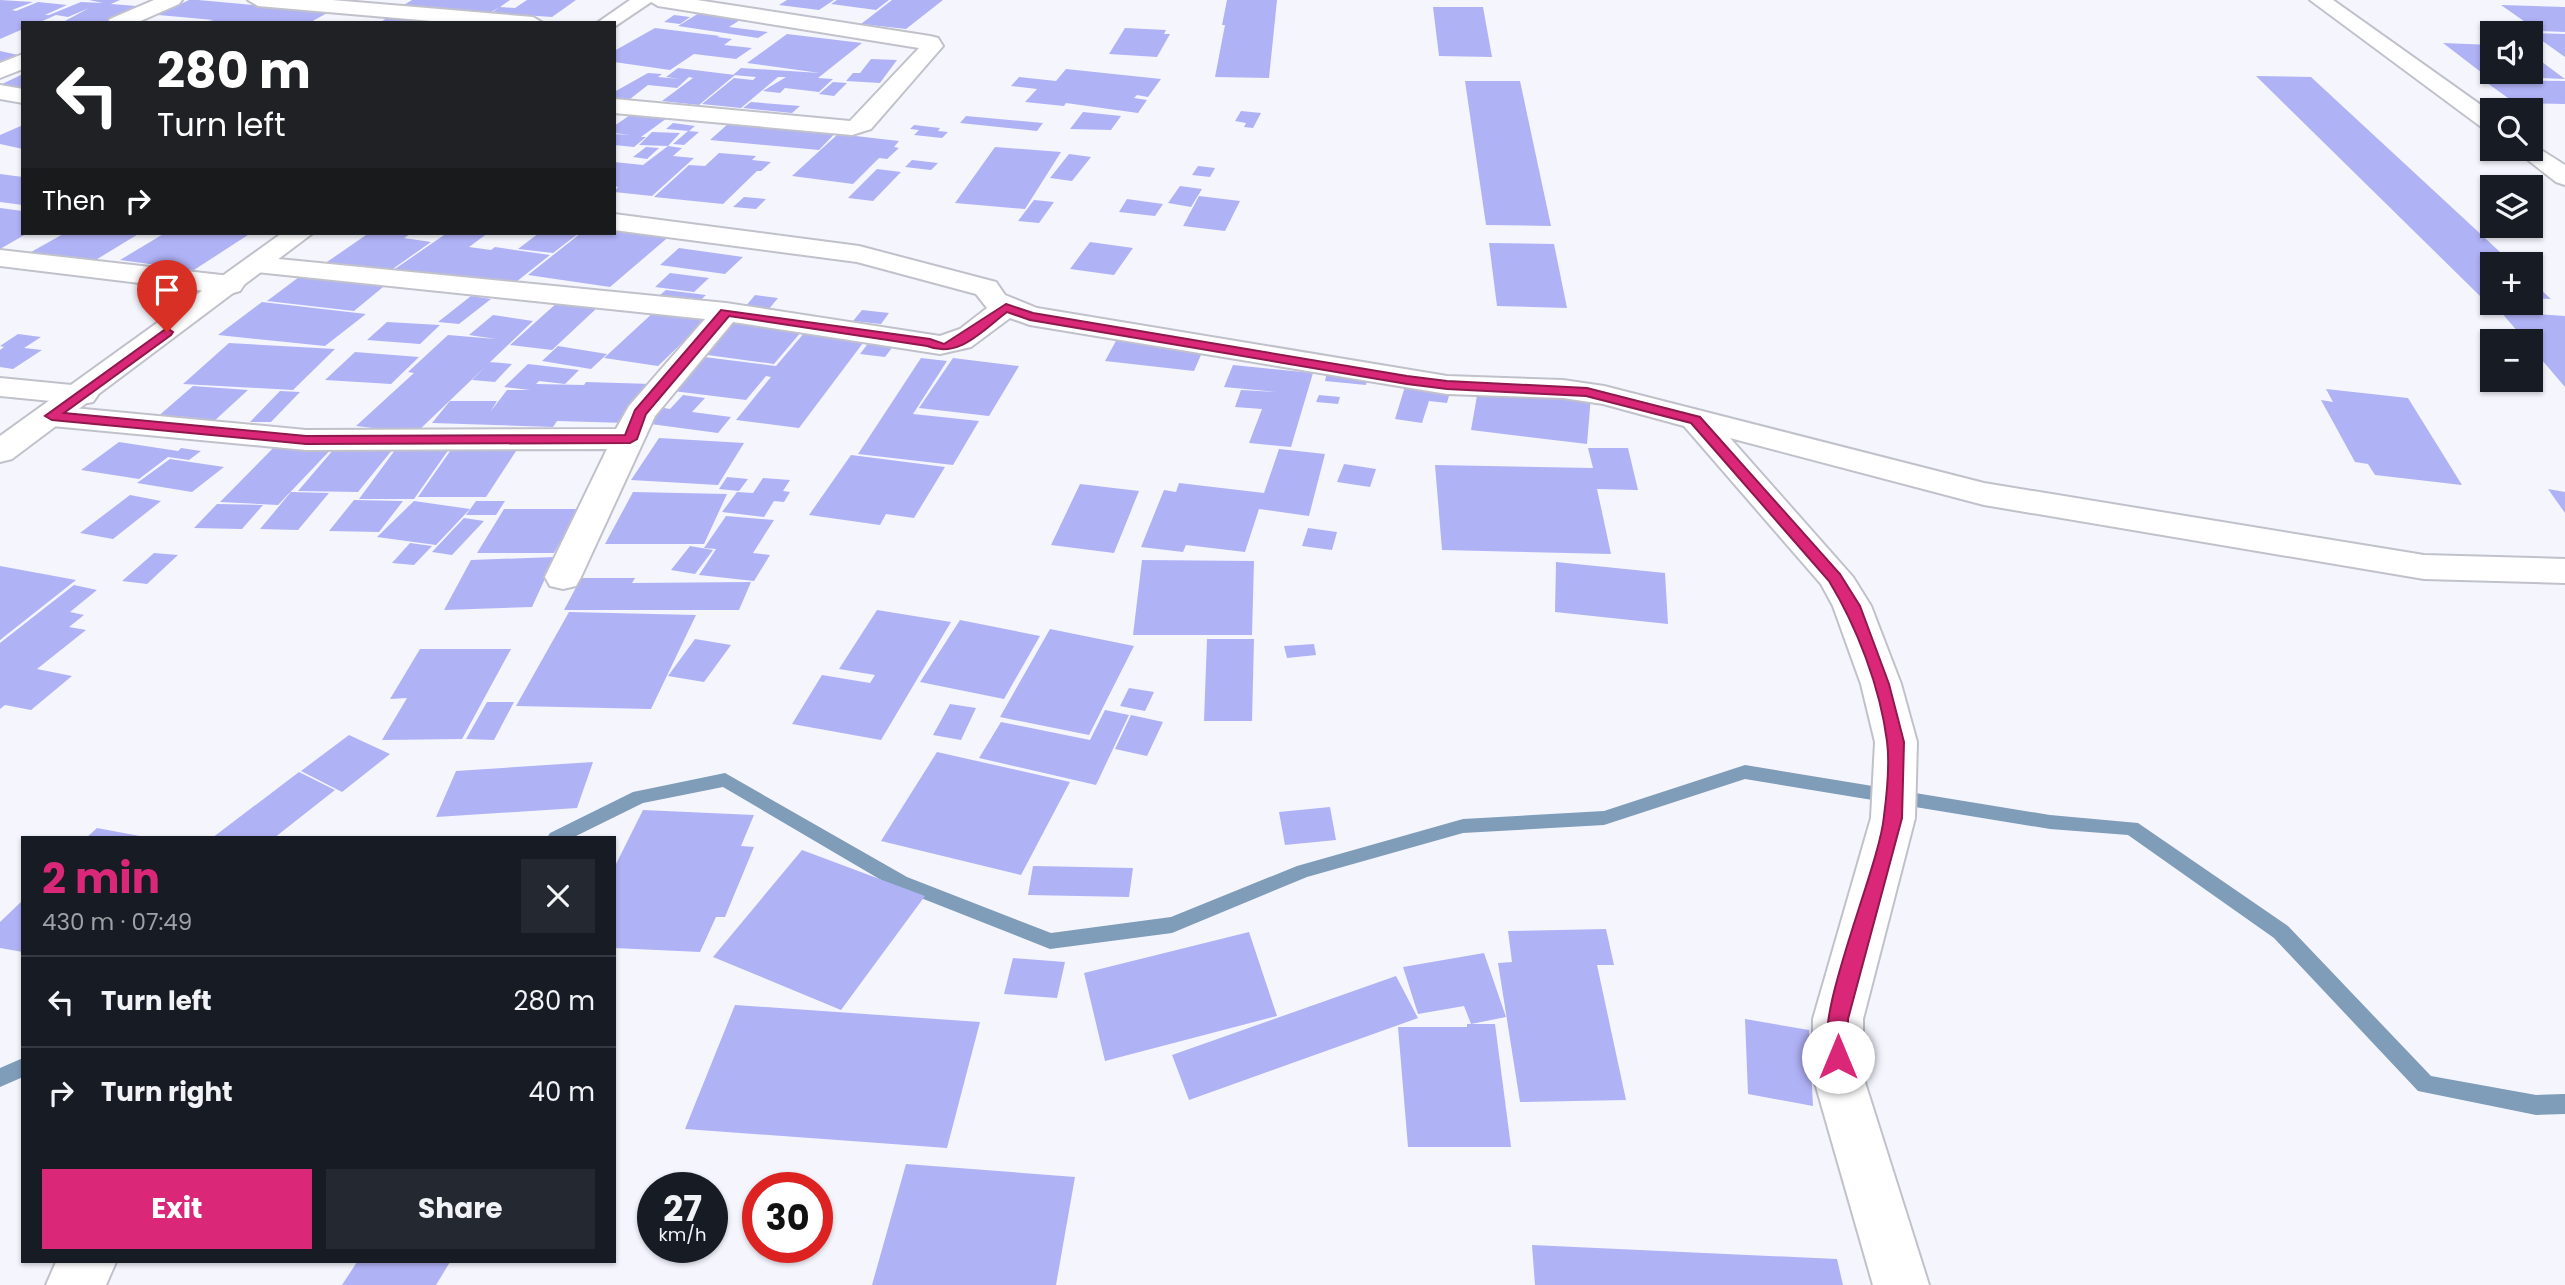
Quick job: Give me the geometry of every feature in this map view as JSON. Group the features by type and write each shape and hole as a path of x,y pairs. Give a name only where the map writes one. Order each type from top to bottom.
{"main road":[{"path":"122,21 172,0"},
{"path":"258,0 509,21"},
{"path":"610,21 644,0"},
{"path":"616,106 852,128 863,124 932,46 930,43 658,0"},
{"path":"2320,0 2480,115"},
{"path":"0,71 21,62"},
{"path":"0,92 21,96"},
{"path":"2543,161 2565,177"},
{"path":"616,222 859,254 986,288 995,301 1030,316 1407,380 1447,385 1587,392 1984,494 2424,567 2565,571"},
{"path":"0,452 82,395 296,235"},
{"path":"0,258 230,285"},
{"path":"258,265 726,312 930,343 943,348 954,345 1006,307"},
{"path":"563,577 640,413 726,312"},
{"path":"0,387 82,395"},
{"path":"52,416 306,440 630,439"},
{"path":"1696,420 1841,587 1852,606 1881,684 1895,742 1893,818 1838,1019 1838,1076 1901,1285"},
{"path":"74,1285 87,1263"}],"building":[{"path":"0,0 33,2 12,10 16,11 38,2 67,5 45,15 81,2 103,3 89,0 120,0 111,4 149,7 121,21 65,21 89,8 68,17 56,15 42,21 21,21 21,30 0,39"},
{"path":"189,0 329,12 313,21 208,21 214,20 158,15"},
{"path":"412,0 510,0 500,7 515,8 527,0 576,0 552,17 492,13 499,7 489,14 397,9"},
{"path":"787,0 834,0 819,10 779,5"},
{"path":"837,0 889,0 876,10 831,4"},
{"path":"892,0 943,0 906,29 861,24"},
{"path":"1227,0 1277,0 1269,78 1215,77"},
{"path":"2501,5 2565,7 2565,32 2543,31 2543,21 2524,21"},
{"path":"709,7 751,13 729,27 768,32 758,38 678,26"},
{"path":"1433,7 1483,7 1492,57 1439,56"},
{"path":"674,15 690,17 680,24 664,22"},
{"path":"390,16 432,20 414,21 382,21"},
{"path":"655,28 720,36 717,37 732,39 724,45 752,48 736,59 694,54 670,70 616,62 616,50"},
{"path":"1125,28 1166,30 1164,34 1170,34 1157,57 1109,54"},
{"path":"2543,33 2565,34 2565,57 2543,41"},
{"path":"787,34 862,43 818,78 833,79 819,92 785,88 780,93 763,91 786,77 778,77 741,108 702,104 734,78 753,80 756,77 733,75 741,68 820,73 747,63"},
{"path":"2443,43 2480,45 2480,71"},
{"path":"0,51 21,56 21,58 0,77"},
{"path":"871,59 897,60 880,83 846,81 853,73 860,73"},
{"path":"2543,63 2565,79 2543,78"},
{"path":"678,68 735,75 699,105 662,101 693,78 689,77 677,88 648,85 630,99 616,98 616,91 648,73 662,74 658,77 680,79 666,77"},
{"path":"1066,69 1161,79 1148,97 1137,95 1134,98 1147,100 1138,113 1066,103 1064,106 1025,102 1037,89 1011,86 1019,77 1056,81"},
{"path":"21,75 21,95 0,93 0,85"},
{"path":"2256,76 2311,77 2480,233 2480,238 2485,238 2500,252 2480,252 2480,296"},
{"path":"1465,81 1520,81 1551,226 1486,225"},
{"path":"2543,81 2565,81 2565,104 2543,104 2543,98 2508,98 2489,84 2543,84"},
{"path":"833,82 847,83 834,96 819,94"},
{"path":"751,102 800,106 792,113 743,108"},
{"path":"639,109 674,113 641,137 646,137 634,147 616,145 616,134 630,135 616,133 616,125"},
{"path":"1241,111 1261,113 1253,128 1244,127 1246,123 1235,121"},
{"path":"1083,112 1121,116 1111,130 1070,129"},
{"path":"738,115 844,124 819,150 710,140"},
{"path":"966,116 1043,123 1037,131 960,123"},
{"path":"673,123 695,126 689,131 666,129"},
{"path":"914,125 940,128 938,131 948,132 942,138 914,135 919,130 910,129"},
{"path":"21,126 21,149 0,144 0,135"},
{"path":"688,131 699,132 684,145 673,144"},
{"path":"652,132 680,133 668,146 639,145"},
{"path":"838,134 899,141 894,147 899,148 887,159 879,158 853,184 792,176"},
{"path":"668,146 682,148 673,156 694,158 652,196 616,192 616,162 643,165"},
{"path":"646,147 659,148 647,159 633,157"},
{"path":"995,147 1061,152 1025,209 955,203"},
{"path":"719,153 756,156 752,160 771,162 761,171 757,171 723,204 654,197 689,165 705,166"},
{"path":"1069,154 1091,157 1072,181 1050,178"},
{"path":"912,160 938,163 931,170 905,167"},
{"path":"1198,166 1215,168 1210,177 1192,175"},
{"path":"877,169 901,172 873,201 848,198"},
{"path":"0,174 21,177 21,205 0,202"},
{"path":"1180,186 1202,189 1191,207 1168,203"},
{"path":"1199,196 1240,201 1225,231 1183,226"},
{"path":"744,197 766,199 756,209 733,207"},
{"path":"1127,199 1163,204 1155,216 1119,212"},
{"path":"1034,200 1054,202 1039,223 1018,221"},
{"path":"0,208 21,211 21,235 24,235 0,249"},
{"path":"616,219 679,228 610,287 528,275 578,235 616,235"},
{"path":"61,235 137,235 94,261 31,252"},
{"path":"162,235 248,235 194,270 120,260"},
{"path":"366,235 409,235 404,238 431,242 387,273 324,264"},
{"path":"444,235 485,235 469,247 491,250 495,247 550,255 511,286 392,271"},
{"path":"536,235 576,235 553,253 518,249"},
{"path":"1090,242 1133,248 1114,275 1070,269"},
{"path":"1489,243 1554,244 1567,308 1497,306"},
{"path":"679,248 743,257 725,274 660,265"},
{"path":"670,273 709,278 694,292 655,287"},
{"path":"303,274 388,283 354,311 267,301"},
{"path":"666,290 706,295 695,305 655,299"},
{"path":"755,295 778,298 768,310 745,307"},
{"path":"471,296 491,299 459,324 438,322"},
{"path":"262,302 366,314 325,346 218,335"},
{"path":"558,302 598,307 552,350 510,345"},
{"path":"656,310 708,318 658,366 604,358"},
{"path":"862,310 889,313 881,324 853,321"},
{"path":"493,315 533,321 416,433 356,426 414,373 408,372 448,335 496,339 469,335"},
{"path":"2503,315 2565,316 2565,387 2543,361 2543,329 2516,329"},
{"path":"387,322 440,325 420,344 367,340"},
{"path":"723,322 801,332 774,364 693,353"},
{"path":"805,332 866,339 799,428 736,420 771,377 766,376 746,400 665,390 696,356 776,366"},
{"path":"18,334 41,337 24,348 42,350 13,369 0,367 0,350 4,347 0,346"},
{"path":"1117,339 1204,348 1194,371 1105,361"},
{"path":"869,342 894,345 885,357 860,354"},
{"path":"229,343 335,349 293,390 183,384"},
{"path":"558,346 607,354 591,369 542,361"},
{"path":"355,352 419,357 391,384 325,380"},
{"path":"921,358 947,361 913,414 979,421 953,465 858,454"},
{"path":"953,358 1019,366 989,416 919,408"},
{"path":"490,362 512,364 495,382 472,380"},
{"path":"528,364 579,370 565,384 539,381 536,384 584,385 586,382 652,384 626,423 557,421 553,427 432,423 450,401 497,401 491,411 507,390 530,390 504,387"},
{"path":"1233,365 1313,373 1291,447 1249,443 1262,409 1235,407 1241,390 1276,392 1224,387"},
{"path":"1328,367 1369,371 1366,385 1325,381"},
{"path":"1407,380 1450,392 1447,403 1429,401 1422,423 1395,419"},
{"path":"1479,384 1591,396 1587,444 1471,430"},
{"path":"193,386 248,390 212,423 155,419"},
{"path":"2326,389 2408,398 2462,485 2375,475 2368,464 2355,462 2321,400 2333,402"},
{"path":"280,391 300,392 271,422 250,422"},
{"path":"683,395 705,398 692,412 731,417 718,433 643,423 658,407 670,409"},
{"path":"1319,395 1340,397 1338,404 1316,402"},
{"path":"659,438 744,443 718,485 631,480"},
{"path":"282,439 338,442 278,505 220,502"},
{"path":"119,442 178,451 181,448 201,451 189,460 168,457 139,479 81,470"},
{"path":"340,442 397,444 358,492 298,491"},
{"path":"401,442 454,442 414,499 359,499"},
{"path":"455,444 520,445 486,497 418,497"},
{"path":"1588,448 1628,448 1638,490 1597,489 1611,554 1442,550 1435,465 1593,468"},
{"path":"1279,449 1325,454 1309,516 1259,509 1245,552 1186,545 1183,552 1141,547 1164,490 1176,492 1179,483 1264,493"},
{"path":"851,455 945,467 914,518 886,514 880,525 809,515"},
{"path":"170,459 224,467 192,492 137,483"},
{"path":"1344,464 1376,469 1370,487 1337,482"},
{"path":"727,477 748,479 739,491 719,489"},
{"path":"763,478 790,480 783,491 790,492 784,502 774,501 764,517 722,512 737,492 753,493"},
{"path":"1080,484 1139,491 1114,553 1051,545"},
{"path":"2548,489 2565,492 2565,513"},
{"path":"291,492 329,493 298,530 260,529"},
{"path":"633,492 727,494 704,544 605,544"},
{"path":"130,495 161,501 113,539 80,533"},
{"path":"354,500 403,501 379,532 329,531"},
{"path":"414,501 470,509 436,545 377,537"},
{"path":"476,501 505,501 496,515 466,515"},
{"path":"217,504 263,505 242,529 194,528"},
{"path":"504,509 579,509 554,553 477,553"},
{"path":"726,516 774,520 753,553 770,555 754,581 699,575 716,549 704,548"},
{"path":"464,518 484,521 452,555 432,552"},
{"path":"1308,528 1337,532 1332,550 1302,546"},
{"path":"410,543 432,546 414,565 392,563"},
{"path":"690,546 713,550 695,574 671,570"},
{"path":"154,553 178,555 147,584 122,581"},
{"path":"555,557 532,607 444,610 471,560"},
{"path":"1142,560 1254,561 1252,635 1133,635"},
{"path":"1556,562 1665,573 1668,624 1555,612"},
{"path":"0,566 76,580 0,640"},
{"path":"581,578 635,578 632,583 751,582 739,610 564,610"},
{"path":"74,585 97,590 70,612 84,615 69,627 86,630 37,669 72,676 31,710 5,705 0,709 0,643"},
{"path":"877,610 951,622 881,740 792,724 822,675 870,683 875,675 839,669"},
{"path":"569,612 696,615 651,709 516,706"},
{"path":"960,620 1040,636 1004,699 920,682"},
{"path":"1050,629 1134,646 1089,735 1000,717"},
{"path":"695,639 731,645 704,682 668,676"},
{"path":"1207,639 1254,639 1252,721 1204,721"},
{"path":"1314,644 1316,655 1287,658 1284,646"},
{"path":"420,649 511,649 462,739 382,740 407,698 390,699"},
{"path":"1129,688 1154,692 1145,711 1120,706"},
{"path":"487,702 514,702 494,740 466,739"},
{"path":"950,704 976,708 961,740 933,735"},
{"path":"1105,710 1129,715 1096,785 979,758 1001,722 1090,740"},
{"path":"1131,715 1163,722 1147,756 1115,749"},
{"path":"349,735 390,754 342,792 301,771"},
{"path":"937,752 1070,782 1021,875 881,841"},
{"path":"593,762 577,808 436,817 456,771"},
{"path":"299,772 335,790 277,836 215,836"},
{"path":"1330,807 1336,840 1285,845 1279,812"},
{"path":"643,810 754,815 741,846 754,847 725,917 716,917 700,952 616,948 616,864"},
{"path":"97,828 140,836 88,836"},
{"path":"802,850 925,896 841,1010 713,957"},
{"path":"1033,866 1133,868 1129,897 1028,895"},
{"path":"21,902 21,952 0,948 0,922"},
{"path":"1606,929 1614,965 1597,965 1626,1100 1520,1102 1498,963 1512,962 1508,931"},
{"path":"1249,932 1277,1016 1105,1061 1084,973"},
{"path":"1484,953 1506,1017 1471,1024 1464,1006 1418,1014 1403,967"},
{"path":"1013,958 1065,962 1057,998 1004,994"},
{"path":"1396,976 1418,1018 1189,1100 1172,1055"},
{"path":"735,1005 980,1022 947,1148 685,1129"},
{"path":"1745,1019 1809,1030 1813,1106 1748,1094"},
{"path":"1467,1024 1495,1024 1511,1147 1408,1147 1398,1027 1467,1027"},
{"path":"906,1164 1075,1177 1056,1285 872,1285"},
{"path":"1532,1245 1837,1259 1843,1285 1535,1285"},
{"path":"356,1263 449,1263 436,1285 342,1285"}],"waterway":[{"path":"560,836 639,797 725,780 900,882 1050,941 1172,925 1303,871 1463,826 1604,818 1745,772 2050,822 2132,828 2281,932 2425,1084 2536,1105 2565,1104"},
{"path":"0,1078 21,1068"}],"route":[{"path":"167,332 52,416 306,440 630,439 640,413 726,312 930,343 943,348 954,345 1006,307 1030,316 1407,380 1447,385 1587,392 1696,420 1835,578 1852,606 1881,684 1895,742 1893,818 1838,1019 1838,1057"}]}
